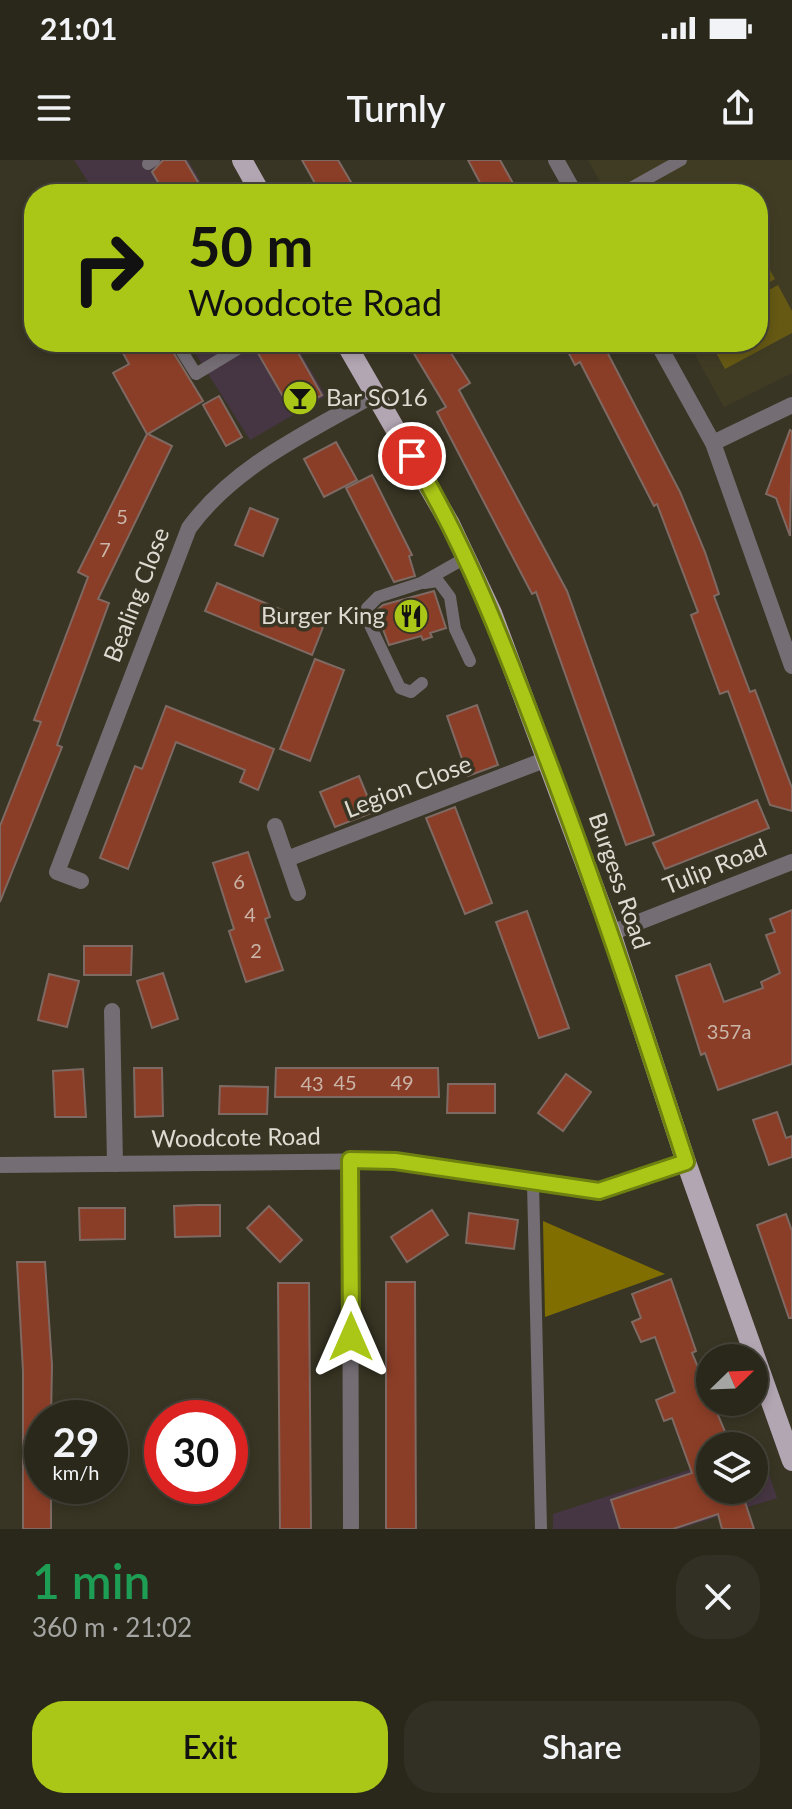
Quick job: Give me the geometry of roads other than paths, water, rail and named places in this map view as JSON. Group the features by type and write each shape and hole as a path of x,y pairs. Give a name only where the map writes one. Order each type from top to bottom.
{"main road":[{"path":"242,160 255,184"},
{"name":"Burgess Road","path":"351,352 467,557 497,624 611,933 686,1162 792,1461"}],"street":[{"path":"556,160 569,184"},
{"path":"663,352 713,443 792,666"},
{"name":"Bealing Close","path":"81,881 57,872 189,528 206,504 271,454 375,394"},
{"path":"713,443 792,405"},
{"name":"Legion Close","path":"287,859 547,759"},
{"path":"275,826 298,893"},
{"name":"Tulip Road","path":"611,933 792,862"},
{"path":"112,1011 115,1164"},
{"path":"350,1160 351,1529"},
{"name":"Woodcote Road","path":"0,1165 395,1161 599,1191 686,1162"}],"lane":[{"path":"638,184 681,160"},
{"path":"182,352 196,374 232,352"},
{"path":"421,583 467,557"},
{"path":"422,683 411,692 403,692 366,613 369,603 378,597 421,583 438,581 447,591 455,629 470,661"},
{"path":"533,1183 541,1529"}],"place":[{"name":"Bar SO16","path":"300,398"},
{"name":"Burger King","path":"411,616"}]}
